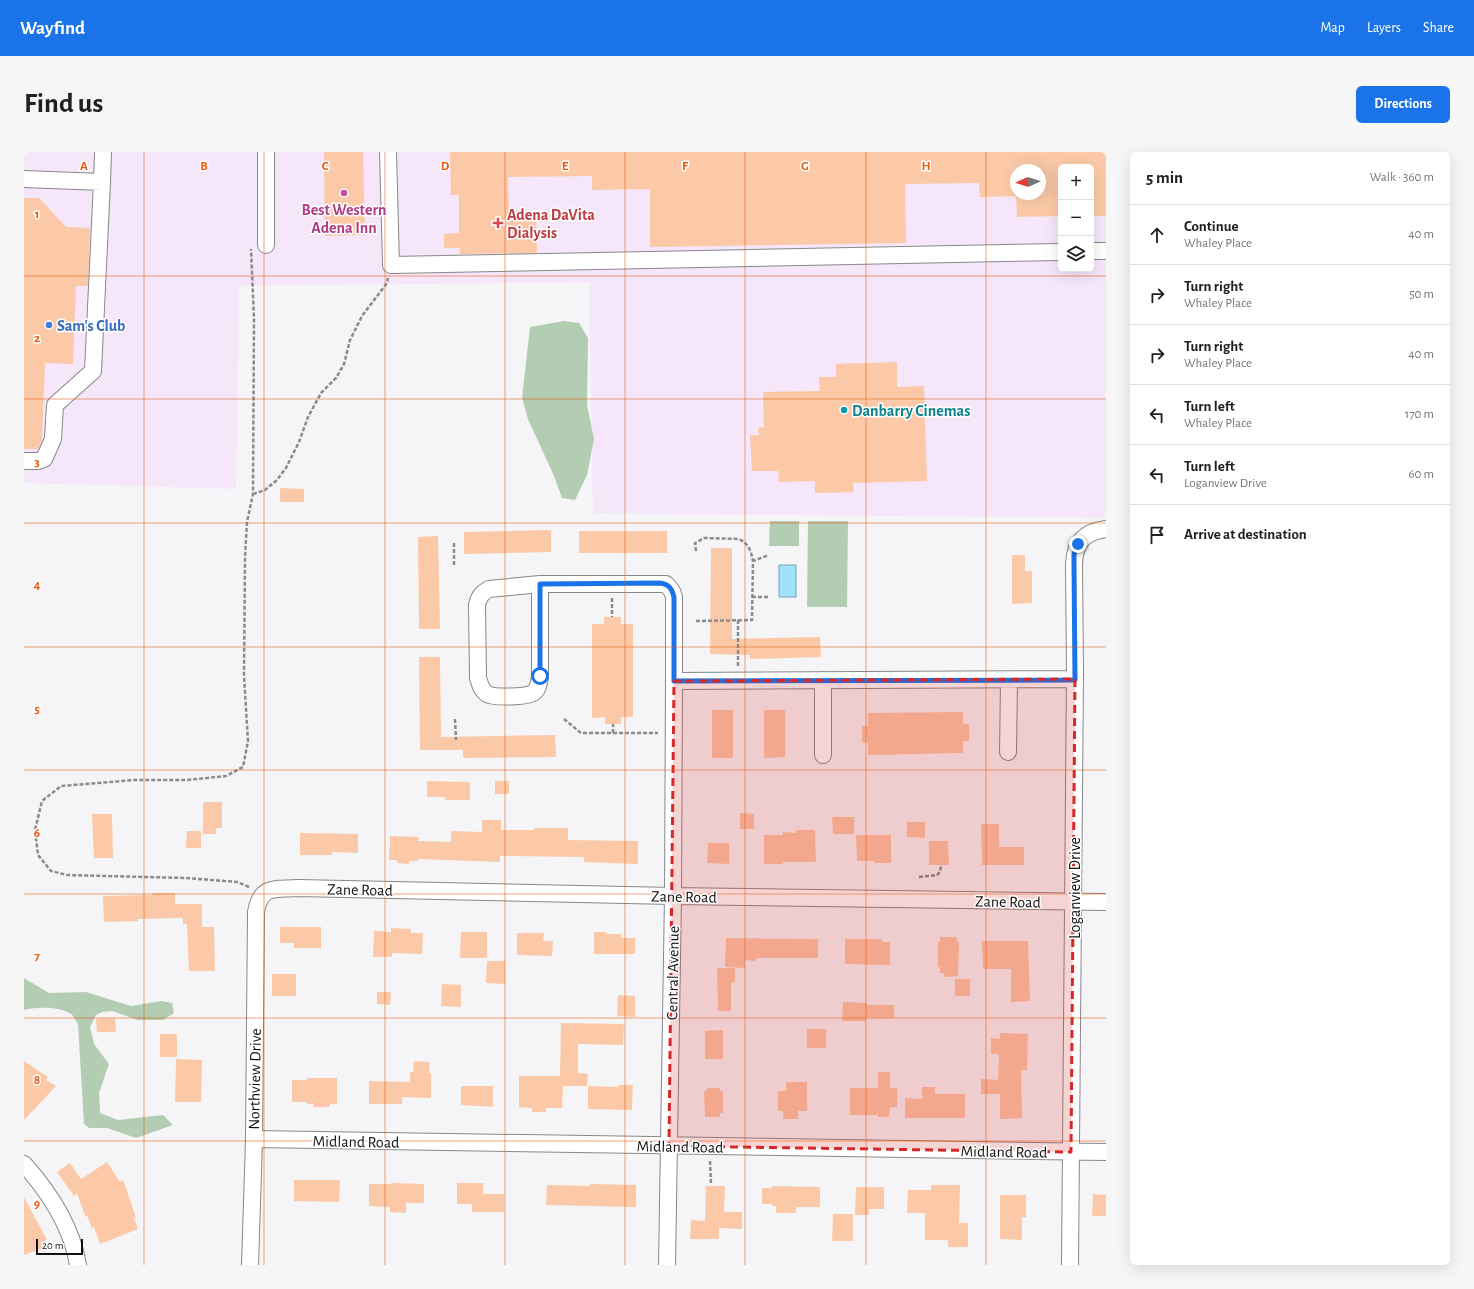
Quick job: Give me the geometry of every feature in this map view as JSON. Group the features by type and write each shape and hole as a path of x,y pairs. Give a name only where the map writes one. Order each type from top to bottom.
{"street":[{"path":"24,461 38,461 44,459 53,439 55,405 93,371 103,152"},
{"path":"259,246 266,152"},
{"path":"388,152 391,265 1058,252"},
{"path":"24,179 102,182"},
{"path":"1094,251 1106,251"},
{"name":"Loganview Drive","path":"1070,1265 1074,902 1074,554 1078,544 1089,533 1106,529"},
{"path":"540,584 540,676 538,687 533,693 523,696 493,697 486,694 481,688 478,678 478,598 482,592 489,589 540,584"},
{"name":"Central Avenue","path":"540,584 666,584 672,591 674,597 673,896 667,1265"},
{"path":"823,680 823,755"},
{"path":"1008,752 1009,680"},
{"path":"674,681 1075,680"},
{"name":"Zane Road","path":"262,894 269,891 298,888 673,896 1106,902"},
{"name":"Northview Drive","path":"250,1265 254,1139 256,919 258,901 262,894"},
{"name":"Midland Road","path":"254,1139 1106,1152"},
{"path":"24,1164 37,1178 53,1202 66,1227 77,1256 78,1265"}],"path":[{"path":"259,246 254,318 253,494 247,522 245,557 244,676 248,741 243,767 226,776 218,777 187,780 133,780 61,786 42,802 35,830 38,855 51,871 67,875 186,878 237,882 262,894"},
{"path":"253,494 265,490 277,480 286,468 308,417 321,393 336,378 344,364 350,340 362,316 387,283 391,265"},
{"path":"696,551 696,544 704,538 739,539 744,541 750,548 753,561 752,620 696,621"},
{"path":"454,542 454,565"},
{"path":"753,561 769,555"},
{"path":"752,597 769,597"},
{"path":"738,620 738,672"},
{"path":"456,719 456,740"},
{"path":"564,719 581,733 674,733"},
{"path":"613,724 613,733"},
{"path":"919,877 936,876 940,872 941,866"},
{"path":"710,1147 710,1184"}],"highlighted area":[{"path":"1075,679 1071,1152 669,1146 674,681"}],"shaded area":[{"path":"24,152 1106,152 1106,518 593,513 589,282 239,286 236,489 24,483"}],"green space":[{"path":"564,321 579,323 588,338 587,405 594,439 587,475 575,500 562,498 554,476 528,419 522,398 530,327"},
{"path":"770,521 799,521 799,546 769,546"},
{"path":"808,521 848,521 847,607 807,607"},
{"path":"24,978 49,993 86,992 131,1006 161,1001 172,1003 174,1013 163,1020 138,1020 112,1011 102,1012 96,1015 90,1027 94,1044 109,1064 99,1093 100,1113 118,1120 163,1115 173,1125 136,1138 107,1128 89,1128 84,1124 78,1024 74,1017 66,1011 54,1008 35,1008 24,1010"}],"water":[{"path":"779,565 796,565 796,597 779,597"}],"building":[{"name":"Best Western Adena Inn","path":"324,152 363,152 365,235 325,236"},
{"path":"450,152 1106,152 1106,216 1094,216 1094,164 1058,164 1058,216 1017,217 1016,200 1046,200 1046,164 1010,164 1010,196 980,197 979,183 905,184 906,243 650,247 650,189 592,190 592,176 508,177 509,212 536,211 537,253 460,254 460,248 444,248 444,234 459,233 459,195 451,195"},
{"name":"Sam's Club","path":"24,198 39,198 66,227 90,228 88,286 76,286 73,364 45,363 42,440 38,449 24,449"},
{"name":"Danbarry Cinemas","path":"897,362 897,387 924,386 927,481 853,483 854,492 815,493 815,481 779,482 778,471 752,471 750,435 759,435 758,428 764,427 763,392 820,391 819,377 836,377 836,364"},
{"path":"280,488 304,489 304,502 280,502"},
{"path":"551,530 551,552 464,554 464,532"},
{"path":"579,531 667,531 667,553 579,553"},
{"path":"438,536 440,629 419,629 418,537"},
{"path":"711,548 732,548 732,639 820,637 821,657 750,659 750,655 710,654"},
{"path":"1012,555 1025,555 1025,571 1032,571 1032,603 1012,604"},
{"path":"604,617 621,617 621,624 633,624 633,717 621,717 621,724 605,724 605,717 592,718 592,624 604,624"},
{"path":"419,657 440,657 441,737 555,735 556,757 463,758 463,750 420,750"},
{"path":"712,710 733,710 733,758 712,758"},
{"path":"764,710 785,710 785,757 764,758"},
{"path":"963,712 963,724 969,724 969,741 963,741 963,753 868,755 868,742 862,743 862,726 868,726 868,713"},
{"path":"427,781 470,782 470,800 445,800 445,797 427,797"},
{"path":"495,781 509,781 509,794 495,794"},
{"path":"203,802 222,802 222,828 216,828 216,834 203,834"},
{"path":"740,813 754,814 754,829 740,829"},
{"path":"92,814 112,814 113,858 94,858"},
{"path":"832,817 854,817 854,834 833,834"},
{"path":"482,820 501,820 501,830 568,828 568,840 638,841 638,864 584,862 584,857 500,856 500,862 418,859 418,861 409,861 409,864 397,863 397,860 389,860 390,836 419,837 418,841 451,842 451,831 482,832"},
{"path":"907,822 925,822 925,838 907,837"},
{"path":"981,824 999,824 999,847 1024,847 1024,865 982,865"},
{"path":"796,830 815,830 816,862 783,862 783,864 764,864 764,835 783,835 783,832 796,833"},
{"path":"187,831 201,831 201,848 186,848"},
{"path":"300,833 358,834 358,853 332,852 332,855 300,855"},
{"path":"856,835 891,835 891,863 857,861"},
{"path":"929,841 948,841 949,865 929,865"},
{"path":"708,843 729,843 729,864 707,863"},
{"path":"152,893 175,893 175,904 202,904 202,927 214,927 215,971 189,971 187,924 183,924 183,918 138,919 138,921 104,922 103,896 152,895"},
{"path":"280,927 321,927 321,948 294,948 294,943 280,943"},
{"path":"391,928 411,929 411,933 423,933 422,954 392,953 392,957 373,957 374,931 391,932"},
{"path":"461,932 487,932 487,958 460,958"},
{"path":"594,932 621,934 621,938 635,938 635,954 594,954"},
{"path":"517,933 544,933 543,941 553,941 552,956 517,955"},
{"path":"940,937 957,937 957,942 959,942 958,976 944,977 944,973 940,973 940,967 938,967 938,942 940,942"},
{"path":"726,938 818,939 818,958 756,958 756,961 745,960 745,968 725,967"},
{"path":"845,939 882,939 882,942 890,942 890,965 845,964"},
{"path":"982,941 1028,941 1030,1001 1011,1002 1011,969 983,969"},
{"path":"487,961 505,961 505,984 486,983"},
{"path":"717,968 735,968 735,982 731,983 731,1011 718,1011"},
{"path":"272,974 296,974 296,996 272,996"},
{"path":"955,979 970,979 970,996 955,996"},
{"path":"442,984 461,985 461,1007 441,1006"},
{"path":"377,992 391,992 390,1005 377,1004"},
{"path":"618,995 635,996 635,1017 617,1016"},
{"path":"843,1002 867,1003 867,1005 894,1005 894,1018 866,1017 866,1021 842,1021"},
{"path":"115,1018 116,1032 97,1032 96,1019"},
{"path":"561,1023 624,1024 623,1045 578,1044 578,1073 588,1074 587,1086 563,1086 562,1108 546,1108 546,1112 532,1112 532,1108 519,1107 519,1076 560,1076"},
{"path":"807,1029 826,1029 826,1048 807,1048"},
{"path":"723,1030 723,1059 705,1059 705,1031"},
{"path":"1000,1033 1028,1034 1027,1070 1021,1070 1022,1118 1000,1119 1000,1094 981,1094 981,1079 998,1080 999,1054 991,1054 991,1038 1000,1039"},
{"path":"160,1034 177,1034 177,1057 160,1057"},
{"path":"176,1059 202,1060 201,1102 175,1102"},
{"path":"24,1061 48,1077 46,1080 56,1086 24,1120"},
{"path":"414,1061 430,1062 429,1073 431,1073 431,1098 402,1097 402,1104 369,1104 369,1081 410,1082 410,1072 413,1072"},
{"path":"878,1072 890,1072 890,1088 897,1088 897,1107 890,1107 889,1117 878,1117 878,1107 877,1115 850,1115 850,1088 878,1088"},
{"path":"307,1078 337,1078 337,1104 330,1104 330,1107 314,1107 314,1104 307,1104 307,1102 292,1102 292,1080 307,1080"},
{"path":"786,1082 807,1082 807,1111 798,1111 798,1119 783,1119 783,1111 778,1111 778,1091 786,1091"},
{"path":"618,1085 633,1085 632,1110 588,1109 588,1086 618,1087"},
{"path":"461,1086 493,1086 493,1107 461,1105"},
{"path":"922,1087 935,1087 935,1094 965,1094 965,1118 905,1118 905,1098 922,1099"},
{"path":"707,1088 720,1088 720,1091 723,1091 723,1113 720,1113 720,1117 705,1117 704,1091 707,1091"},
{"path":"107,1162 120,1182 123,1180 136,1217 134,1218 138,1229 100,1244 94,1227 92,1228 87,1216 85,1216 77,1193 74,1196 57,1172 70,1163 81,1179"},
{"path":"294,1180 340,1180 339,1202 294,1201"},
{"path":"457,1183 483,1183 483,1194 504,1194 504,1212 472,1212 472,1204 457,1204"},
{"path":"369,1184 424,1184 424,1203 406,1203 406,1213 390,1212 390,1207 369,1206"},
{"path":"590,1184 636,1185 636,1207 546,1205 547,1185 590,1186"},
{"path":"931,1185 960,1185 959,1223 968,1223 968,1247 948,1247 948,1240 925,1240 925,1213 907,1213 908,1190 931,1190"},
{"path":"706,1186 725,1186 724,1212 742,1212 742,1229 719,1228 719,1239 690,1239 691,1220 705,1221"},
{"path":"772,1186 820,1187 820,1207 796,1207 796,1213 776,1213 776,1206 772,1206 772,1204 762,1204 762,1188 772,1188"},
{"path":"856,1187 884,1187 884,1209 869,1209 869,1215 855,1215"},
{"path":"1093,1194 1106,1195 1106,1216 1092,1216"},
{"path":"1000,1195 1026,1195 1026,1217 1022,1217 1022,1240 1000,1239"},
{"path":"24,1197 47,1240 41,1242 43,1248 24,1255"},
{"path":"833,1214 853,1214 853,1241 832,1241"}],"place":[{"name":"Best Western Adena Inn","path":"344,193"},
{"name":"Adena DaVita Dialysis","path":"498,223"},
{"name":"Sam's Club","path":"49,325"},
{"name":"Danbarry Cinemas","path":"844,410"}],"route":[{"path":"540,676 540,584 660,583 666,584 670,587 674,597 674,681 1075,680 1074,554 1078,544"}]}
